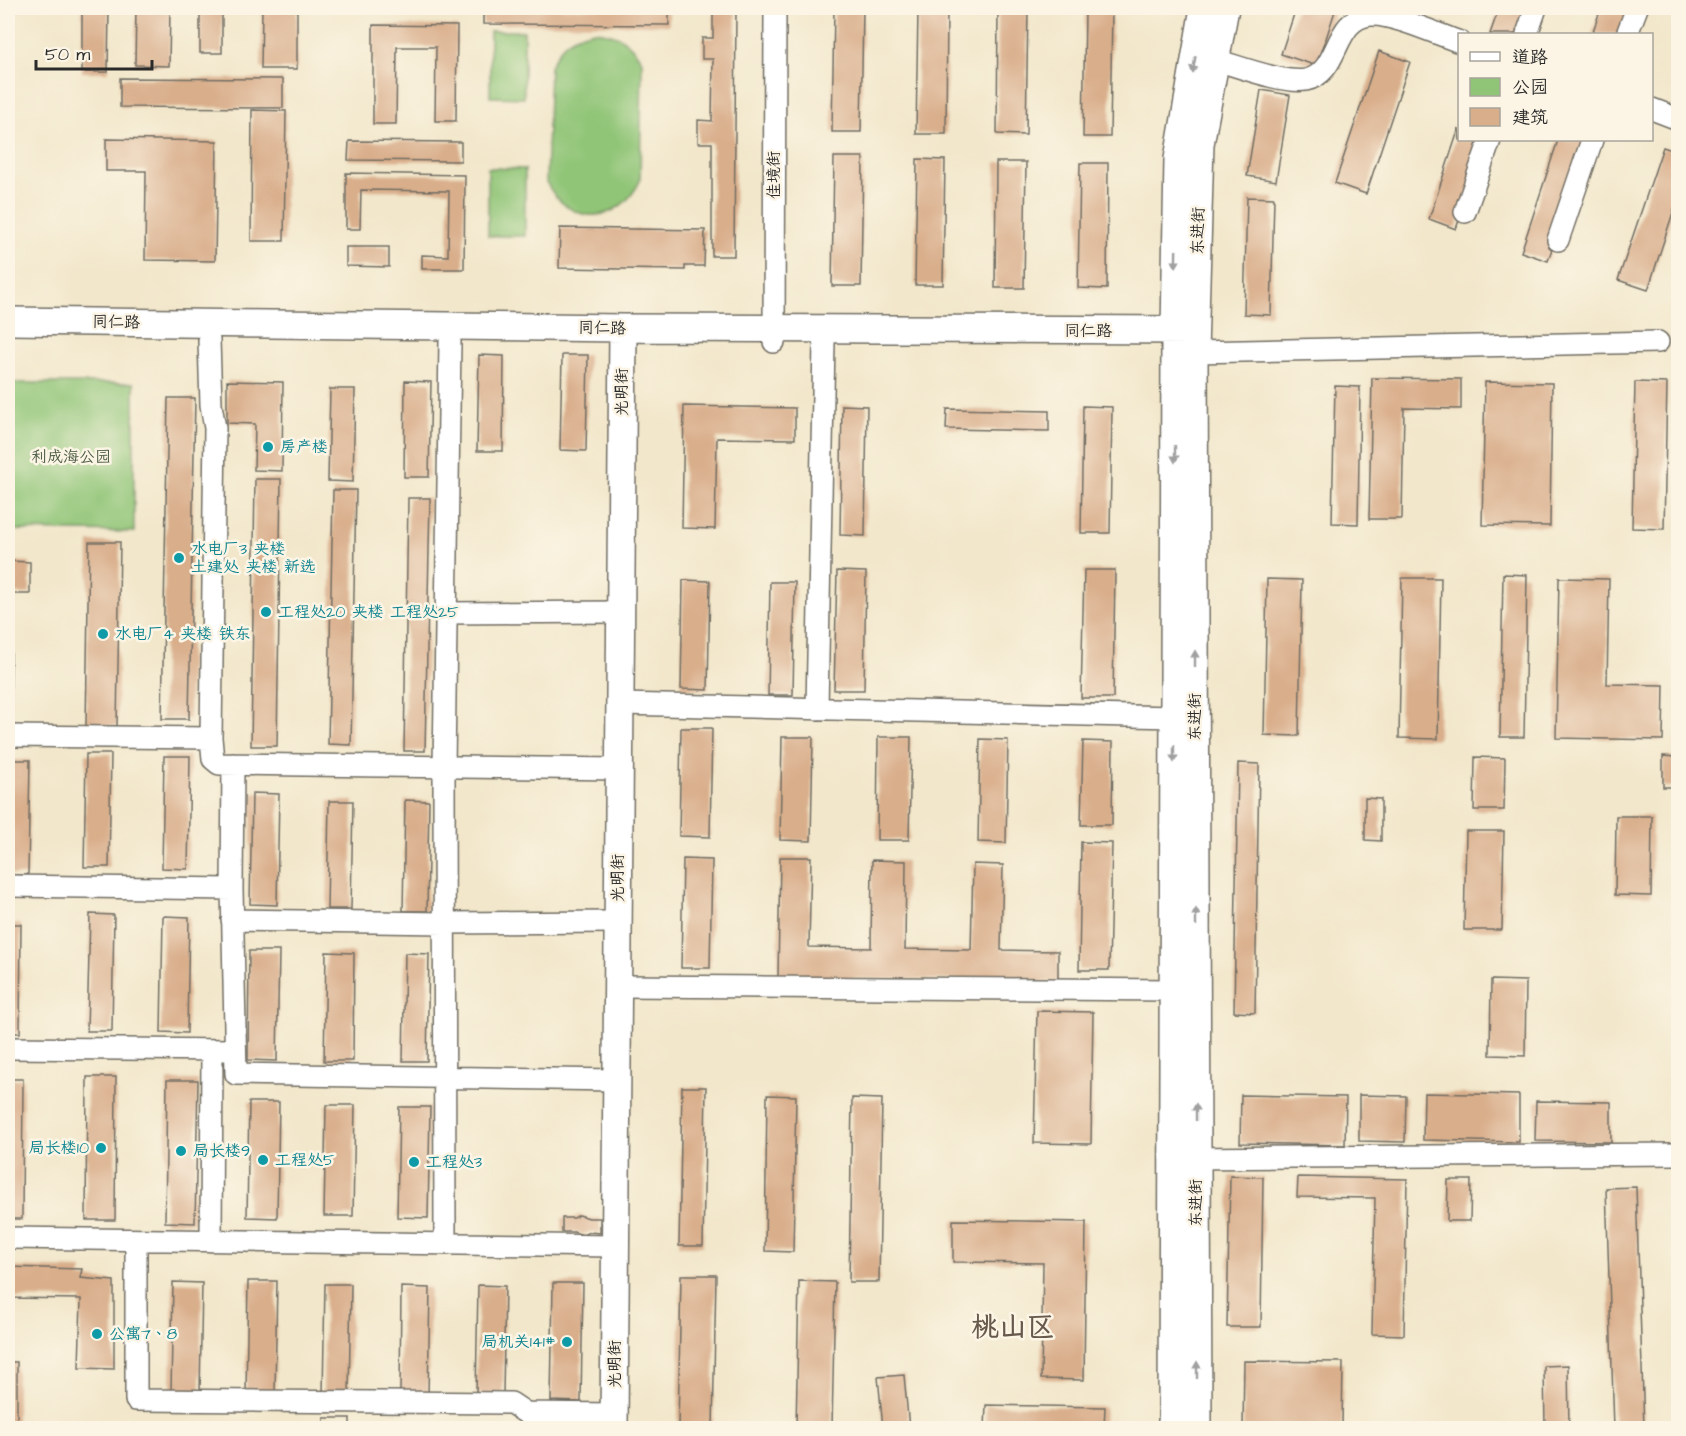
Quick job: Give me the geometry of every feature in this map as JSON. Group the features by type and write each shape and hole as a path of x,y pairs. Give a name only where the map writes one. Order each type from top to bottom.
{"main road":[{"name":"东进街","path":"1172,1428 1185,1158 1187,340 1178,159 1204,8"},
{"name":"东进街","path":"1198,1428 1174,990 1174,717 1187,340 1200,144 1225,8"},
{"name":"同仁路","path":"8,321 623,335 1187,340"},
{"name":"同仁路","path":"8,339 450,341 623,335"},
{"name":"光明街","path":"614,1421 623,335"},
{"name":"同仁路","path":"774,335 824,342 1187,340"}],"street":[{"name":"佳境街","path":"774,335 775,8"},
{"path":"1527,33 1536,8"},
{"path":"1627,33 1637,8"},
{"path":"1216,60 1288,79 1307,80 1322,70 1331,59 1342,32 1353,22 1371,15 1392,18 1458,41"},
{"path":"1653,109 1678,119"},
{"path":"1465,212 1490,141"},
{"path":"1558,240 1592,141"},
{"path":"209,340 211,405 215,428 211,738 213,759 219,764 619,769"},
{"path":"1187,340 1658,342"},
{"path":"445,1244 444,768 450,341"},
{"path":"817,709 824,342"},
{"path":"447,613 621,612"},
{"path":"620,704 1174,717"},
{"path":"8,736 211,738"},
{"path":"233,764 231,889 236,1074 617,1080"},
{"path":"8,885 231,889"},
{"path":"232,920 445,923 618,922"},
{"path":"617,986 1174,990"},
{"path":"8,1048 234,1050"},
{"path":"211,1240 212,1050"},
{"path":"1185,1158 1678,1154"},
{"path":"8,1238 615,1246"},
{"path":"136,1240 136,1400 511,1403 526,1413 614,1421"}],"green space":[{"path":"490,31 524,31 524,98 490,97"},
{"path":"594,31 622,39 642,61 640,181 631,196 619,206 607,213 594,215 580,213 568,207 556,197 546,182 550,67 566,42"},
{"path":"488,168 525,169 525,236 488,236"},
{"name":"利成海公园","path":"8,383 134,383 134,532 8,530"}],"building":[{"path":"82,8 109,8 108,72 82,72"},
{"path":"136,8 170,8 169,66 135,65"},
{"path":"200,8 222,8 222,53 200,53"},
{"path":"262,8 297,8 297,69 261,69"},
{"path":"483,8 669,8 669,25 483,24"},
{"path":"713,8 736,8 734,256 712,256 712,143 698,143 698,120 712,121 713,59 702,59 702,38 713,38"},
{"path":"834,8 863,8 861,132 832,132"},
{"path":"918,8 947,8 946,134 916,134"},
{"path":"998,8 1028,8 1026,135 997,134"},
{"path":"1296,8 1336,8 1317,66 1281,54"},
{"path":"1499,8 1530,8 1521,33 1490,33"},
{"path":"1601,8 1631,8 1622,33 1592,33"},
{"path":"1085,11 1112,11 1110,137 1083,137"},
{"path":"373,25 457,26 456,121 435,121 436,47 397,47 396,124 373,124"},
{"path":"1379,51 1410,62 1366,194 1335,183"},
{"path":"120,78 283,79 283,108 120,107"},
{"path":"1261,90 1290,95 1276,181 1247,176"},
{"path":"252,110 286,111 284,241 251,241"},
{"path":"1458,131 1458,141 1486,141 1456,229 1429,219"},
{"path":"106,139 217,141 215,261 145,260 146,171 106,171"},
{"path":"349,141 461,142 461,161 348,160"},
{"path":"1558,141 1588,141 1548,261 1521,252"},
{"path":"1663,147 1678,152 1678,197 1648,290 1618,280"},
{"path":"834,157 863,157 861,286 832,286"},
{"path":"917,159 945,160 943,285 915,285"},
{"path":"996,162 1026,162 1024,288 995,288"},
{"path":"1080,163 1108,163 1107,289 1078,288"},
{"path":"346,173 465,175 464,269 422,269 422,255 448,256 449,191 361,190 360,229 346,229"},
{"path":"1247,197 1274,198 1271,315 1244,314"},
{"path":"560,228 705,230 704,266 685,266 685,270 559,268"},
{"path":"346,247 389,247 389,267 346,266"},
{"path":"479,355 504,356 503,451 477,451"},
{"path":"562,355 588,355 586,451 560,450"},
{"path":"1372,378 1461,379 1461,409 1404,408 1402,519 1369,519"},
{"name":"房产楼","path":"227,381 283,382 282,471 254,470 255,424 227,423"},
{"path":"405,381 431,382 429,477 404,477"},
{"path":"1485,382 1552,383 1550,526 1482,525"},
{"path":"1635,382 1667,383 1664,529 1632,528"},
{"path":"1335,386 1360,387 1358,524 1332,523"},
{"path":"330,389 355,389 353,482 328,481"},
{"name":"水电厂3 夹楼 土建处 夹楼 新选","path":"168,398 195,398 189,719 162,719"},
{"path":"842,405 867,406 865,536 840,535"},
{"path":"684,406 795,408 795,439 717,438 715,529 682,528"},
{"path":"1083,406 1112,407 1110,533 1081,533"},
{"path":"947,409 1049,411 1049,431 946,429"},
{"name":"工程处20 夹楼 工程处25","path":"255,479 281,479 277,746 251,746"},
{"path":"333,490 356,490 351,745 328,744"},
{"path":"408,498 430,498 425,751 404,751"},
{"name":"水电厂4 夹楼 铁东","path":"89,542 120,542 117,726 86,726"},
{"path":"8,561 30,562 30,594 12,594 10,721 8,721"},
{"path":"1084,570 1115,570 1113,698 1081,698"},
{"path":"837,571 866,572 864,690 834,690"},
{"path":"1503,574 1527,575 1524,737 1500,737"},
{"path":"1402,578 1441,578 1438,739 1399,738"},
{"path":"1559,578 1609,579 1607,684 1664,685 1663,740 1556,738"},
{"path":"1267,579 1302,580 1299,736 1264,735"},
{"path":"683,580 710,581 708,690 681,689"},
{"path":"770,582 795,582 793,695 768,695"},
{"path":"681,728 712,728 710,837 679,836"},
{"path":"782,737 813,737 811,841 780,840"},
{"path":"878,737 911,737 909,840 877,840"},
{"path":"980,739 1008,740 1006,843 978,842"},
{"path":"1083,741 1113,742 1112,825 1081,825"},
{"path":"86,754 111,754 109,867 84,867"},
{"path":"164,756 190,756 188,869 162,868"},
{"path":"1663,756 1678,757 1678,787 1663,787"},
{"path":"1475,757 1505,758 1504,810 1474,810"},
{"path":"8,760 30,760 28,875 8,875"},
{"path":"1238,763 1259,764 1255,1013 1234,1012"},
{"path":"252,793 279,794 277,905 250,904"},
{"path":"1365,798 1381,799 1381,841 1365,840"},
{"path":"405,800 429,801 427,911 403,911"},
{"path":"329,801 353,801 351,909 327,909"},
{"path":"1616,816 1652,816 1651,896 1615,895"},
{"path":"1466,831 1504,831 1502,930 1464,930"},
{"path":"1081,842 1112,843 1109,970 1079,970"},
{"path":"780,857 811,857 809,947 871,948 872,860 906,861 905,949 971,950 973,864 1003,865 1001,950 1058,951 1058,982 778,977"},
{"path":"683,859 712,860 710,968 681,968"},
{"path":"90,914 114,915 112,1031 87,1031"},
{"path":"163,916 189,917 187,1033 161,1032"},
{"path":"8,924 21,924 20,1033 8,1033"},
{"path":"249,951 279,951 277,1061 248,1060"},
{"path":"326,952 354,953 353,1061 324,1061"},
{"path":"405,953 429,954 427,1061 403,1061"},
{"path":"1491,980 1526,981 1525,1056 1490,1055"},
{"path":"1037,1011 1093,1012 1091,1144 1034,1143"},
{"name":"局长楼10","path":"87,1077 116,1077 115,1220 86,1220"},
{"path":"8,1079 23,1079 22,1219 8,1219"},
{"name":"局长楼9","path":"167,1080 198,1080 195,1223 165,1222"},
{"path":"682,1087 706,1087 703,1246 679,1246"},
{"path":"1424,1093 1519,1095 1519,1142 1423,1140"},
{"path":"767,1095 796,1096 793,1252 765,1251"},
{"path":"1241,1095 1346,1097 1345,1145 1240,1143"},
{"path":"1359,1095 1406,1096 1405,1142 1359,1141"},
{"path":"852,1098 882,1099 879,1282 849,1282"},
{"path":"1536,1101 1611,1102 1611,1142 1535,1141"},
{"name":"工程处5","path":"249,1102 279,1102 277,1218 247,1217"},
{"path":"326,1105 355,1105 353,1216 324,1216"},
{"name":"工程处3","path":"399,1107 430,1107 428,1218 397,1217"},
{"path":"1230,1176 1263,1177 1261,1327 1227,1327"},
{"path":"1298,1177 1407,1179 1404,1335 1372,1334 1375,1198 1297,1197"},
{"path":"1448,1180 1471,1180 1470,1221 1447,1221"},
{"path":"1636,1187 1644,1428 1614,1428 1606,1188"},
{"path":"579,1215 600,1218 600,1233 589,1232 583,1235 562,1232 562,1218 574,1218"},
{"path":"953,1220 1086,1222 1084,1380 1041,1379 1043,1263 953,1262"},
{"name":"公寓7、8","path":"8,1267 82,1269 80,1278 114,1281 114,1369 79,1368 81,1299 8,1298"},
{"path":"681,1275 716,1275 713,1428 678,1428"},
{"path":"248,1281 277,1281 275,1393 246,1393"},
{"path":"799,1281 835,1282 832,1428 796,1428"},
{"path":"173,1282 202,1283 200,1392 171,1392"},
{"name":"局机关141#","path":"553,1283 583,1283 581,1402 551,1401"},
{"path":"325,1284 351,1284 349,1394 323,1393"},
{"path":"478,1285 505,1286 503,1395 476,1394"},
{"path":"401,1287 430,1288 428,1396 400,1396"},
{"path":"1244,1361 1343,1362 1342,1428 1243,1428"},
{"path":"8,1362 17,1362 17,1428 8,1428"},
{"path":"1568,1365 1569,1428 1545,1428 1544,1366"},
{"path":"904,1375 909,1428 883,1428 878,1377"},
{"path":"986,1405 1105,1407 1104,1428 985,1428"},
{"path":"324,1418 350,1418 350,1428 324,1428"},
{"path":"395,1424 429,1425 429,1428 395,1428"}],"place":[{"name":"房产楼","path":"268,447"},
{"name":"水电厂3 夹楼 土建处 夹楼 新选","path":"179,558"},
{"name":"工程处20 夹楼 工程处25","path":"266,612"},
{"name":"水电厂4 夹楼 铁东","path":"103,634"},
{"name":"局长楼10","path":"101,1148"},
{"name":"局长楼9","path":"181,1151"},
{"name":"工程处5","path":"263,1160"},
{"name":"工程处3","path":"414,1162"},
{"name":"公寓7、8","path":"97,1334"},
{"name":"局机关141#","path":"567,1342"}],"district":[{"name":"桃山区","path":"1013,1327"}]}
